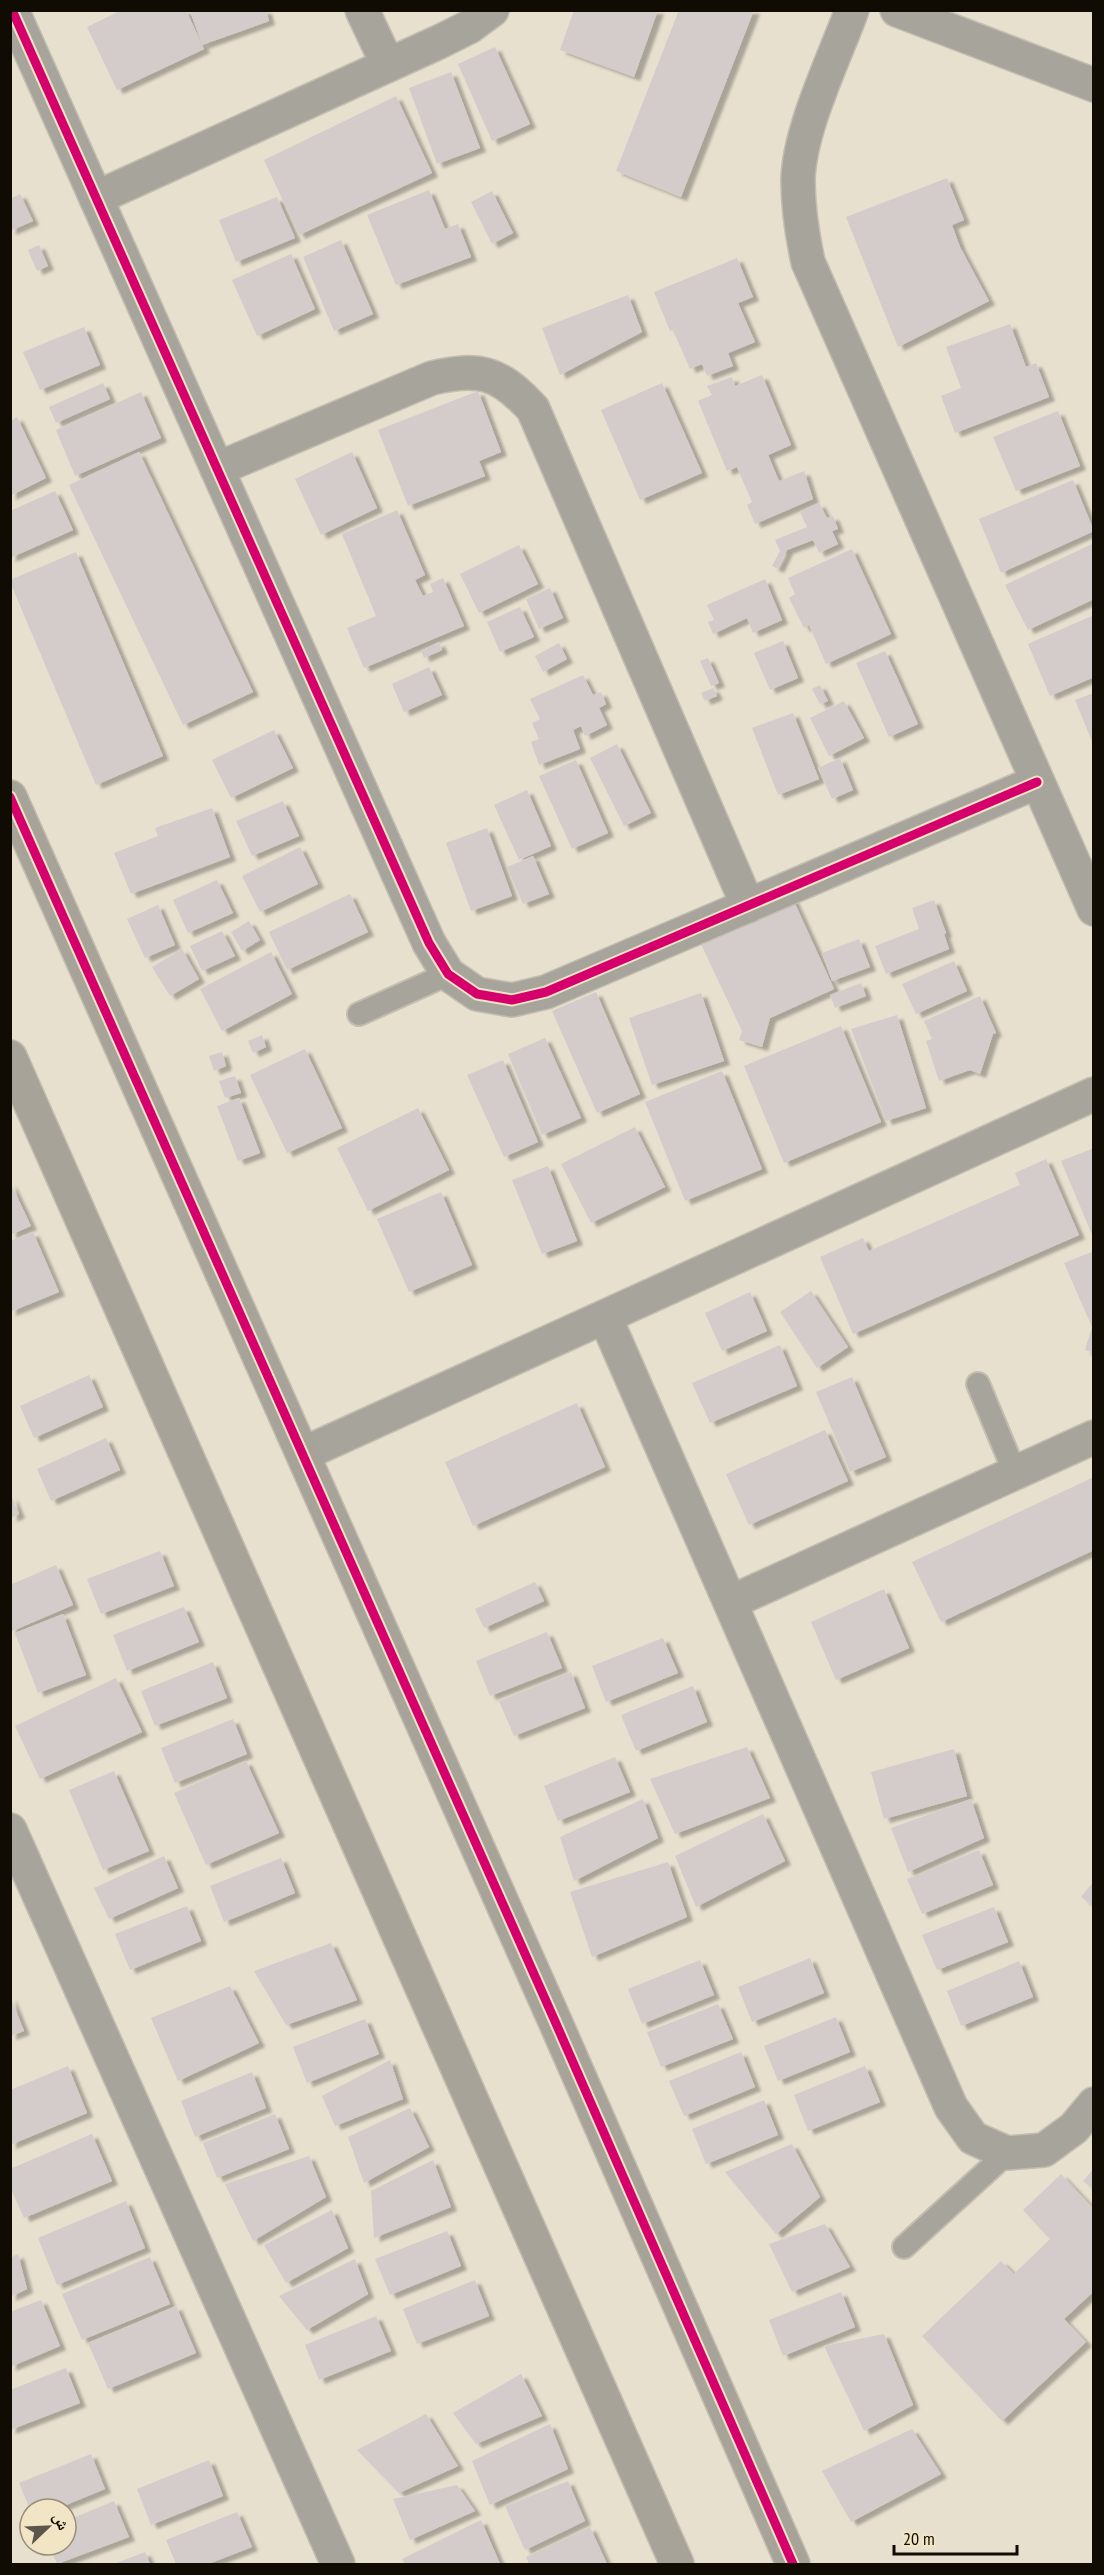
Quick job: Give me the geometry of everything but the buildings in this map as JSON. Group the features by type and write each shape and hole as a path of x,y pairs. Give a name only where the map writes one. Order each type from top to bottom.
{"street":[{"path":"12,10 429,943 448,974 477,994 512,1000 546,992 1038,782"},
{"path":"362,10 388,65"},
{"path":"96,198 469,27 492,10"},
{"path":"852,10 806,133 798,178 800,224 808,262 1094,909"},
{"path":"897,10 1094,85"},
{"path":"217,469 432,378 460,372 488,375 513,388 533,409 748,906"},
{"path":"10,797 303,1454 793,2565"},
{"path":"10,1057 678,2565"},
{"path":"303,1454 1094,1094"},
{"path":"605,1317 951,2107 973,2138 1007,2153 1044,2150 1074,2128 1094,2104"},
{"path":"730,1602 1094,1437"},
{"path":"10,1830 338,2565"}],"lane":[{"path":"359,1014 448,974"},
{"path":"978,1384 1016,1473"},
{"path":"904,2247 1007,2153"}],"cycle path":[{"path":"12,10 429,943 448,974 477,994 512,1000 546,992 1037,782"},
{"path":"10,797 554,2019 793,2564"}]}
